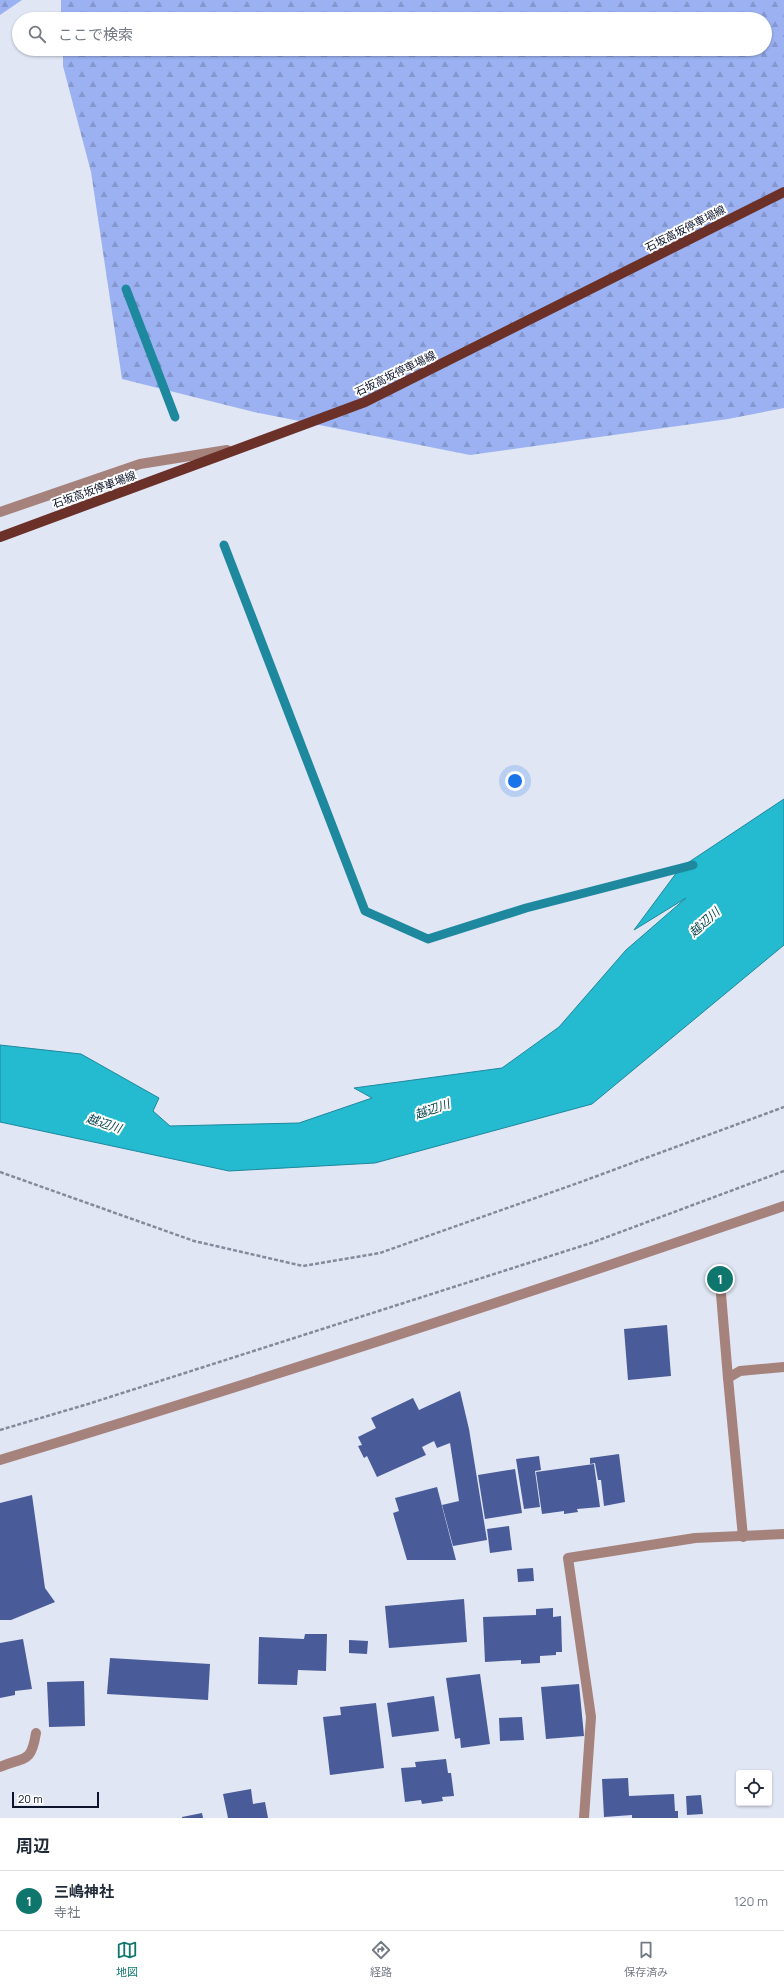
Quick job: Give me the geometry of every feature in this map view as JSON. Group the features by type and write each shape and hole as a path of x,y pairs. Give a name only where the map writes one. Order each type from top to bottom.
{"main road":[{"name":"石坂高坂停車場線","path":"0,537 365,402 784,192"}],"street":[{"path":"0,512 140,464 240,448"},
{"path":"0,1460 617,1263 784,1206"},
{"path":"721,1294 743,1537"},
{"path":"728,1378 740,1371 784,1367"},
{"path":"584,1818 591,1717 568,1558 695,1538 784,1534"},
{"path":"0,1767 26,1758 33,1750 36,1733"}],"path":[{"path":"0,1172 194,1241 303,1266 380,1253 578,1183 784,1107"},
{"path":"0,1430 103,1399 591,1243 784,1171"}],"green space":[{"path":"0,0 22,0 0,15"},
{"path":"61,0 784,0 784,408 728,419 470,455 254,412 122,379 91,172 63,66 63,56 772,56 772,12 61,12"}],"water":[{"name":"越辺川","path":"784,799 784,945 592,1104 375,1163 229,1171 0,1122 0,1045 81,1054 159,1098 153,1111 170,1126 299,1123 372,1098 354,1088 502,1068 559,1027 626,950 686,898 634,930 680,868"}],"building":[{"path":"723,1272 727,1282 716,1286 712,1276"},
{"path":"667,1325 671,1376 628,1380 624,1329"},
{"path":"460,1391 469,1429 487,1540 453,1546 442,1505 459,1501 450,1443 437,1448 434,1441 422,1447 426,1455 377,1477 367,1456 364,1458 358,1446 362,1445 358,1437 376,1428 371,1418 413,1398 419,1410"},
{"path":"619,1454 625,1502 604,1506 601,1480 598,1480 595,1463 590,1464 590,1458"},
{"path":"539,1456 541,1470 535,1471 540,1507 524,1509 516,1459"},
{"path":"594,1464 600,1507 577,1509 578,1512 564,1514 564,1511 542,1514 536,1472"},
{"path":"515,1469 522,1513 485,1519 478,1475"},
{"path":"437,1487 456,1560 407,1560 393,1513 399,1511 395,1498"},
{"path":"32,1495 45,1588 55,1602 11,1620 0,1620 0,1503"},
{"path":"509,1526 512,1550 490,1553 487,1529"},
{"path":"533,1568 534,1581 518,1582 517,1569"},
{"path":"464,1599 467,1642 389,1648 385,1606"},
{"path":"553,1608 553,1617 561,1616 562,1652 556,1652 556,1655 540,1656 540,1663 521,1664 521,1660 485,1662 483,1617 536,1615 536,1609"},
{"path":"305,1634 327,1634 326,1671 298,1670 297,1685 258,1684 259,1637 304,1639"},
{"path":"23,1639 32,1689 15,1691 15,1695 0,1698 0,1643"},
{"path":"349,1640 368,1641 367,1654 349,1653"},
{"path":"110,1658 210,1664 208,1700 107,1694"},
{"path":"480,1674 490,1744 461,1748 460,1738 455,1739 446,1678"},
{"path":"84,1681 85,1726 49,1727 47,1682"},
{"path":"579,1684 584,1736 546,1739 541,1687"},
{"path":"434,1696 439,1731 392,1737 387,1703"},
{"path":"376,1703 384,1768 330,1775 323,1717 341,1715 340,1707"},
{"path":"522,1717 524,1740 500,1741 499,1718"},
{"path":"446,1759 448,1773 451,1773 454,1796 442,1797 443,1801 422,1804 421,1800 405,1802 401,1768 416,1767 415,1762"},
{"path":"628,1778 629,1796 674,1794 675,1811 678,1811 678,1818 632,1818 632,1815 604,1817 602,1779"},
{"path":"251,1789 253,1804 265,1802 268,1818 228,1818 223,1794"},
{"path":"701,1795 703,1814 687,1815 686,1796"},
{"path":"202,1813 203,1818 182,1818 182,1817"}],"waterway":[{"path":"126,289 175,417"},
{"path":"224,545 365,911 428,939 526,908 693,865"}],"place":[{"name":"三嶋神社","path":"720,1279"}]}
